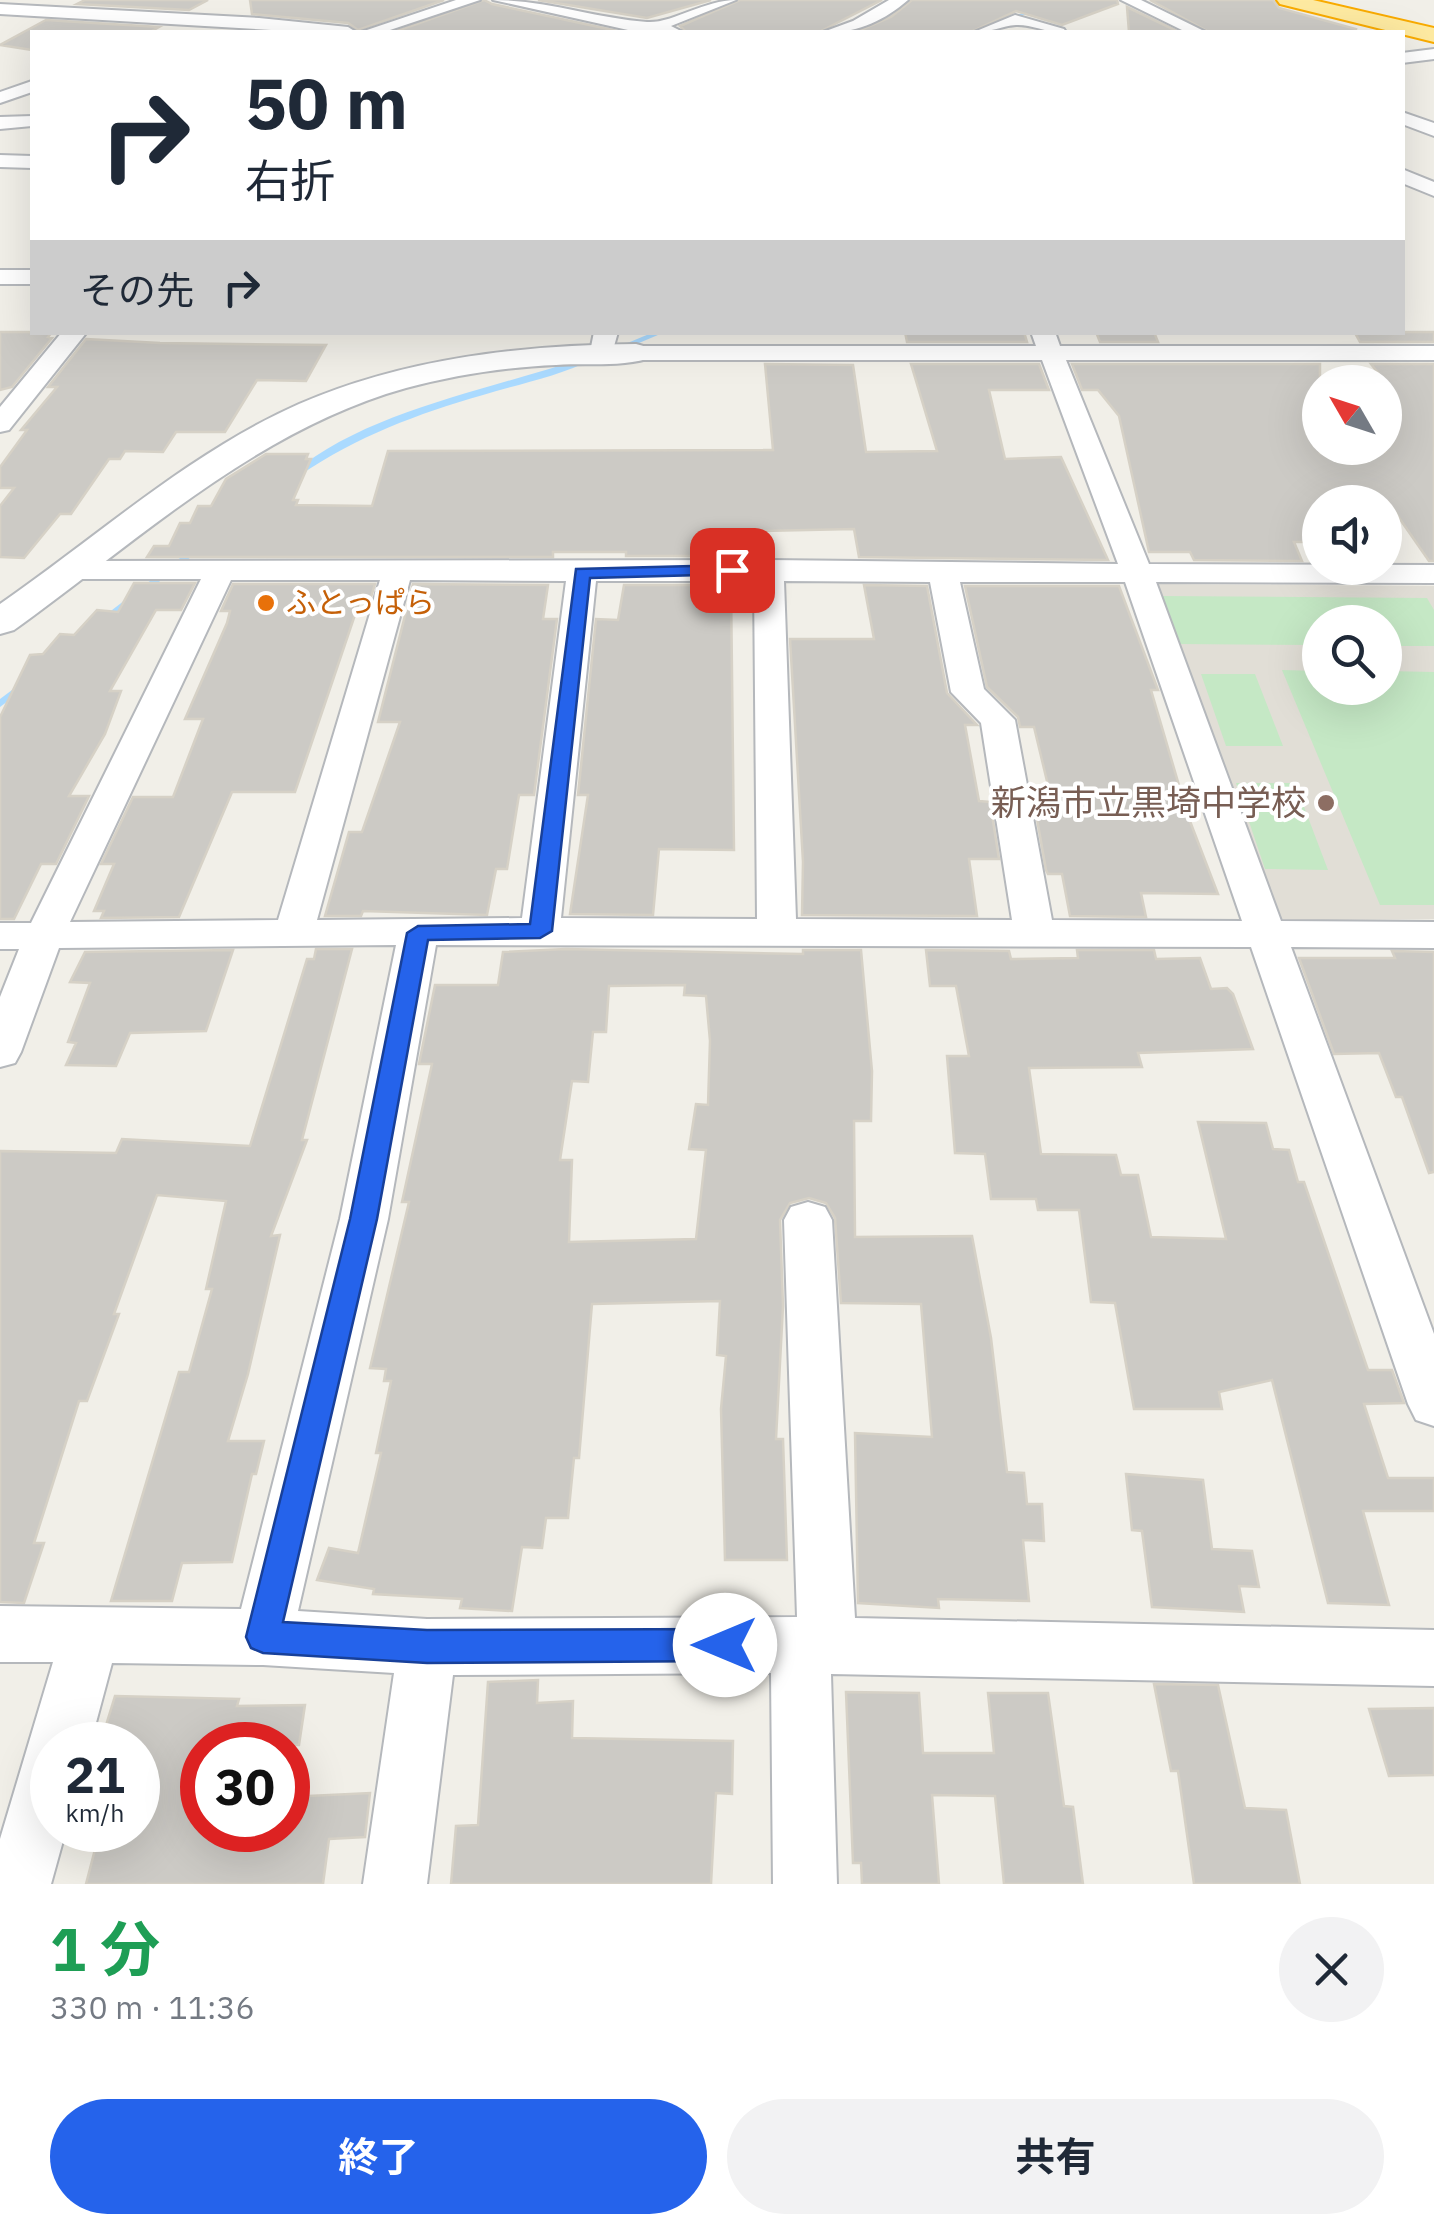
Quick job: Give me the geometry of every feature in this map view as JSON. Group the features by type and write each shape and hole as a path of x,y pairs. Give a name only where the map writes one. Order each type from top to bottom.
{"highway":[{"path":"1260,0 1386,30"},
{"path":"1287,0 1403,30"},
{"path":"1405,31 1434,38"},
{"path":"1405,34 1434,38"}],"street":[{"path":"0,21 78,0"},
{"path":"147,16 206,0"},
{"path":"374,30 472,0"},
{"path":"502,0 647,30 728,0"},
{"path":"536,22 599,0"},
{"path":"838,30 859,24 900,0"},
{"path":"1129,0 1194,30"},
{"path":"0,9 328,30"},
{"path":"259,23 308,9"},
{"path":"185,30 204,20"},
{"path":"988,30 1015,20 1051,30"},
{"path":"1405,58 1434,54"},
{"path":"0,98 30,87"},
{"path":"1405,118 1434,130"},
{"path":"0,123 30,121"},
{"path":"0,161 30,162"},
{"path":"1405,176 1434,190"},
{"path":"1405,199 1434,200"},
{"path":"0,277 30,277"},
{"path":"0,424 73,335"},
{"path":"0,622 271,431 352,396 442,370 604,342 636,353 1046,344 1434,352"},
{"path":"1046,344 1137,573 1434,1404"},
{"path":"75,570 769,569 1434,574"},
{"path":"769,569 777,934"},
{"path":"0,1052 44,936 220,571"},
{"path":"943,571 968,692 998,720 1034,932"},
{"path":"292,936 397,572"},
{"path":"540,931 582,572"},
{"path":"0,936 540,931 1434,935"},
{"path":"263,1637 364,1219 418,933"},
{"path":"805,1884 813,1646 808,1220"},
{"path":"0,1634 263,1637 427,1646 813,1646 1434,1658"},
{"path":"66,1722 91,1634"},
{"path":"395,1884 427,1646"},
{"path":"19,1884 30,1845"}],"shaded area":[{"name":"新潟市立黒埼中学校","path":"1146,584 1434,586 1434,919 1257,921"}],"green space":[{"path":"1161,596 1427,598 1434,610 1434,646 1402,646 1402,605 1302,605 1302,645 1177,644"},
{"path":"1282,670 1302,671 1302,705 1402,705 1402,671 1434,672 1434,905 1380,905"},
{"path":"1201,674 1255,674 1283,746 1226,746"},
{"path":"1236,783 1295,783 1328,870 1265,869"}],"building":[{"path":"85,0 208,0 189,10 77,4"},
{"path":"250,0 444,0 358,30 348,23 252,14"},
{"path":"484,0 613,30 400,30"},
{"path":"538,0 711,0 647,18"},
{"path":"740,0 882,0 823,30 684,30 680,26"},
{"path":"912,0 1117,0 1118,4 1062,25 1016,11 975,30 861,30 891,17"},
{"path":"1150,0 1273,0 1279,8 1356,29 1356,30 1205,30"},
{"path":"1127,7 1175,30 1129,30"},
{"path":"46,20 159,27 30,30 30,50 0,45"},
{"path":"0,332 50,335 52,338 12,387 0,390"},
{"path":"1434,332 1434,342 1360,342 1356,335"},
{"path":"906,335 1025,335 1027,342 907,342"},
{"path":"1097,335 1155,335 1158,342 1100,342"},
{"path":"86,339 326,345 306,381 257,380 225,432 176,432 163,452 125,451 120,459 109,459 71,514 60,514 24,558 0,557 0,506 14,488 0,488 0,467 27,430 21,430 57,387 48,387"},
{"path":"765,364 853,365 866,452 937,451 911,364 1039,364 1049,390 989,390 1005,459 1061,457 1108,560 859,557 854,529 760,531 764,556 553,552 553,557 147,557 154,546 169,546 180,523 190,523 198,506 211,506 226,479 266,454 308,454 306,459 311,459 293,500 298,500 296,505 372,506 388,451 773,450"},
{"path":"1072,364 1320,364 1302,365 1302,465 1402,465 1402,365 1371,364 1434,364 1434,561 1429,561 1402,522 1402,485 1302,485 1302,542 1294,542 1302,561 1194,560 1190,552 1149,552 1119,416 1098,390 1082,390"},
{"path":"134,583 195,583 181,610 156,610 110,691 121,691 105,734 69,796 89,796 56,864 41,864 14,919 0,919 0,717 30,655 43,654 60,634 74,635 97,610 118,612"},
{"path":"233,584 375,584 371,597 362,594 295,792 232,792 179,917 101,918 104,911 94,911 114,864 101,864 133,797 173,797 203,719 185,719 227,623 230,611 221,611"},
{"path":"413,584 548,585 543,619 557,619 534,795 519,795 507,869 496,869 487,915 363,911 361,916 325,916 349,832 362,832 400,722 378,722"},
{"path":"624,585 731,585 734,850 659,849 653,915 570,914 588,795 578,795 596,619 618,620"},
{"path":"864,585 927,586 947,693 977,725 965,725 979,801 990,802 999,859 969,859 977,916 802,915 803,862 790,639 874,639"},
{"path":"965,586 1119,586 1158,690 1151,690 1188,816 1218,894 1141,893 1146,917 1070,916 1062,874 1048,874 1046,870 1034,802 1052,802 1034,727 1020,727 1018,717 987,687"},
{"path":"316,949 352,949 302,1140 307,1140 271,1236 280,1235 228,1441 264,1441 256,1474 252,1474 232,1562 182,1563 172,1601 111,1601 179,1372 189,1372 212,1289 206,1289 226,1201 157,1195 87,1401 79,1401 34,1543 44,1543 24,1603 0,1602 0,1151 116,1153 122,1139 250,1146 307,959 314,959"},
{"path":"566,949 803,954 803,950 861,950 872,1071 871,1121 854,1121 855,1237 972,1236 991,1338 1007,1472 1024,1473 1027,1504 1042,1504 1044,1541 1023,1540 1029,1601 938,1599 939,1608 858,1603 855,1433 932,1437 921,1304 841,1303 835,1218 826,1203 809,1198 790,1203 780,1220 783,1306 776,1439 783,1439 787,1560 725,1560 721,1409 726,1356 717,1355 720,1301 592,1304 579,1458 574,1458 568,1518 546,1518 542,1548 522,1547 512,1611 460,1608 462,1599 373,1594 374,1589 317,1580 329,1548 358,1553 381,1453 376,1453 391,1381 384,1381 386,1369 370,1368 409,1202 402,1202 432,1064 419,1064 435,985 498,985 503,952","holes":["685,985 684,995 706,996 710,1041 708,1105 696,1104 689,1149 706,1150 696,1239 569,1242 572,1160 560,1160 572,1081 588,1082 593,1032 606,1032 609,986"]},
{"path":"233,950 206,1031 130,1033 116,1066 66,1065 76,1043 68,1042 90,983 70,982 85,952"},
{"path":"926,950 1009,951 1011,959 1078,958 1077,950 1154,950 1156,959 1200,958 1211,989 1227,988 1233,994 1253,1049 1138,1053 1142,1067 1029,1068 1041,1154 1116,1155 1121,1175 1138,1175 1151,1237 1226,1239 1198,1122 1266,1123 1273,1149 1289,1150 1298,1182 1304,1182 1368,1370 1392,1370 1404,1403 1364,1404 1388,1478 1434,1478 1434,1511 1363,1511 1389,1605 1328,1603 1272,1380 1219,1392 1222,1409 1134,1409 1115,1303 1091,1302 1079,1210 1038,1210 1036,1199 991,1199 985,1154 955,1153 947,1056 969,1056 956,986 930,986"},
{"path":"1392,951 1434,952 1434,1172 1429,1173 1402,1097 1396,1097 1379,1053 1334,1054 1299,958 1395,958"},
{"path":"1126,1474 1203,1480 1212,1549 1252,1551 1259,1587 1239,1586 1244,1612 1152,1607 1142,1531 1132,1530"},
{"path":"538,1680 537,1703 573,1701 572,1738 733,1741 732,1794 716,1793 711,1884 451,1884 456,1826 478,1825 488,1682"},
{"path":"1154,1684 1218,1685 1245,1808 1286,1810 1300,1884 1194,1884 1178,1771 1171,1771"},
{"path":"846,1692 919,1693 923,1753 994,1753 988,1693 1048,1693 1064,1806 1073,1807 1083,1884 1004,1884 995,1796 932,1795 939,1884 862,1884 861,1863 853,1863"},
{"path":"115,1696 239,1699 237,1706 305,1705 302,1722 180,1722 180,1852 310,1852 310,1796 370,1793 365,1837 329,1839 323,1884 86,1884 94,1852 160,1852 160,1722 107,1722"},
{"path":"1434,1708 1434,1775 1389,1776 1369,1709"}],"waterway":[{"path":"970,30 1038,10"},
{"path":"617,349 654,335"},
{"path":"297,473 329,452 400,419 589,359"},
{"path":"102,622 197,548"},
{"path":"0,704 24,684"}],"place":[{"name":"ふとっぱら","path":"266,603"},
{"name":"新潟市立黒埼中学校","path":"1326,803"}],"route":[{"path":"725,1645 427,1646 263,1637 364,1219 418,933 540,931 582,572 732,570"}]}
